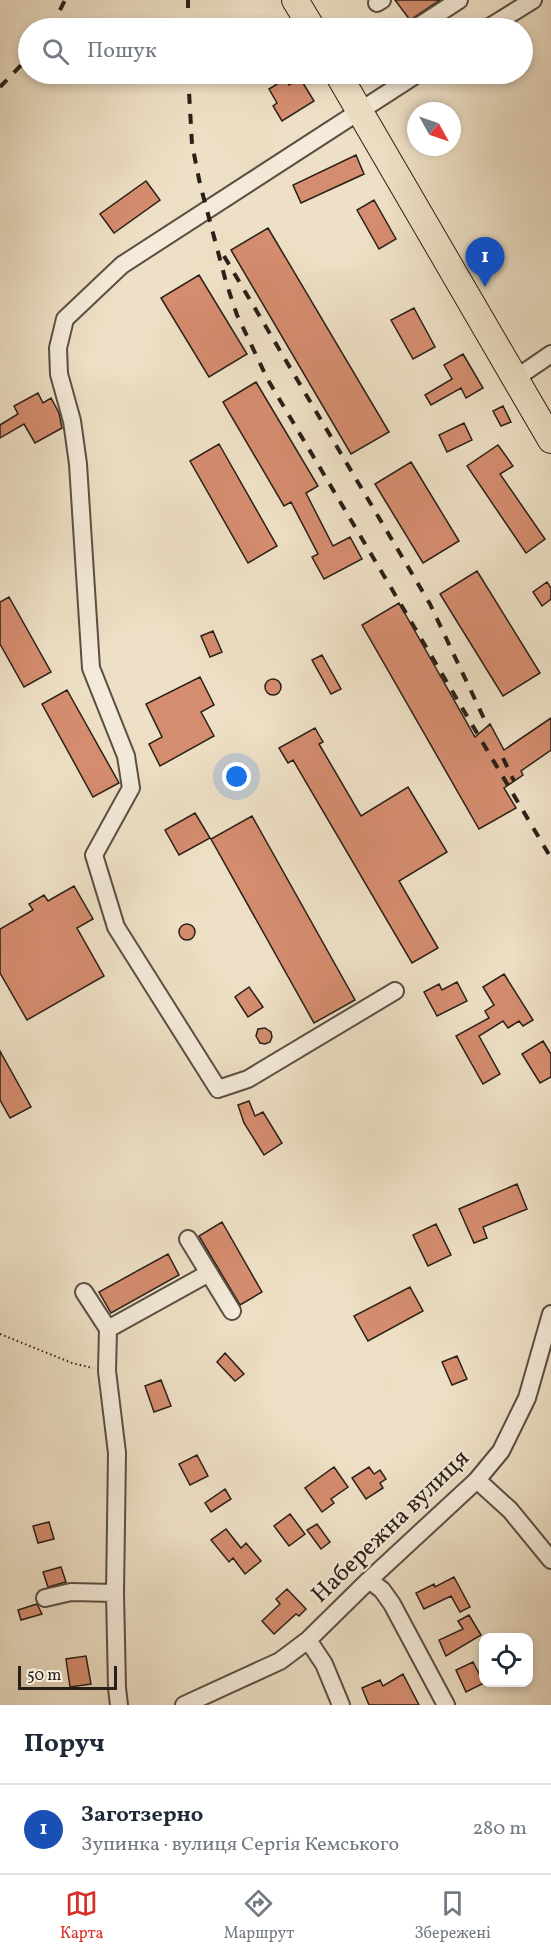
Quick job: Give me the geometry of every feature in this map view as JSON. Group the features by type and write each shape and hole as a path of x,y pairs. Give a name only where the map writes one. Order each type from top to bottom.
{"highway":[{"path":"295,0 306,18"},
{"path":"345,84 551,440"}],"street":[{"path":"431,18 459,0"},
{"path":"504,18 533,0"},
{"path":"395,991 248,1079 218,1089 116,927 94,855 131,788 126,756 91,668 78,464 72,422 59,374 58,348 65,319 122,265 401,84"},
{"path":"516,378 551,354"},
{"path":"188,1239 232,1311"},
{"path":"108,1329 208,1273"},
{"path":"84,1292 108,1329 107,1371 117,1453 115,1593 117,1688 120,1704"},
{"name":"Набережна вулиця","path":"184,1705 280,1661 308,1640 477,1480 501,1451 527,1398 551,1314"},
{"path":"477,1480 510,1510 551,1560"},
{"path":"369,1580 392,1604 446,1705"},
{"path":"45,1598 71,1592 115,1593"},
{"path":"308,1640 324,1665 341,1705"}],"path":[{"path":"0,1334 72,1363 107,1371"}],"building":[{"path":"395,0 440,0 413,18 408,18"},
{"path":"277,84 304,84 314,101 282,121 273,106 277,103 269,89"},
{"path":"356,155 364,174 301,203 293,185"},
{"path":"146,181 160,200 114,233 100,214"},
{"path":"374,200 396,239 379,249 357,210"},
{"path":"268,228 389,432 351,454 231,250"},
{"path":"199,275 247,354 209,377 161,298"},
{"path":"414,308 435,347 413,359 391,320"},
{"path":"463,354 483,388 466,398 461,388 431,405 425,395 452,379 444,365"},
{"path":"256,382 318,486 306,493 333,546 350,537 362,559 324,579 312,557 318,554 291,502 284,506 223,402"},
{"path":"38,393 43,403 51,398 59,413 62,428 35,443 24,424 0,438 0,425 18,414 14,406"},
{"path":"503,406 511,422 501,426 493,411"},
{"path":"464,423 472,440 447,452 439,435"},
{"path":"219,444 277,546 248,563 190,461"},
{"path":"498,445 513,466 500,474 545,539 526,553 467,466"},
{"path":"411,462 459,541 423,563 375,484"},
{"path":"477,571 540,673 503,696 440,594"},
{"path":"547,582 551,588 551,599 542,606 533,592"},
{"path":"9,597 51,672 24,687 0,644 0,602"},
{"path":"399,603 475,737 490,724 504,750 551,718 551,750 521,771 523,775 504,788 516,808 479,829 362,625"},
{"path":"213,631 222,652 210,657 201,636"},
{"path":"322,655 341,689 331,694 312,660"},
{"path":"200,677 214,705 201,712 214,736 160,766 149,744 162,737 146,704"},
{"path":"273,679 279,681 281,687 279,693 273,695 267,693 265,687 267,681"},
{"path":"67,690 119,783 93,797 42,704"},
{"path":"315,728 323,742 319,744 361,816 408,787 447,852 399,881 438,948 412,963 293,760 288,763 279,748"},
{"path":"195,813 210,838 179,855 165,830"},
{"path":"252,816 355,1000 314,1023 211,839"},
{"path":"74,886 93,919 77,928 104,976 27,1020 0,973 0,929 33,910 29,904 44,895 48,901"},
{"path":"187,924 193,926 195,932 193,938 187,940 181,938 179,932 181,926"},
{"path":"504,974 533,1020 523,1026 519,1021 508,1028 503,1021 479,1036 500,1074 483,1084 456,1036 489,1018 485,1011 494,1005 483,987"},
{"path":"457,982 467,1001 437,1016 424,992 439,984 442,990"},
{"path":"249,987 263,1007 248,1017 235,997"},
{"path":"265,1028 271,1032 272,1037 270,1042 265,1044 260,1043 256,1036 258,1029"},
{"path":"543,1041 551,1054 551,1077 540,1083 522,1054"},
{"path":"0,1051 31,1107 10,1118 0,1100"},
{"path":"249,1101 255,1116 263,1112 282,1143 264,1155 244,1123 238,1105"},
{"path":"517,1184 527,1209 483,1227 487,1238 474,1243 459,1209"},
{"path":"222,1222 262,1292 240,1305 199,1236"},
{"path":"436,1224 451,1255 428,1266 413,1235"},
{"path":"168,1254 179,1275 111,1313 99,1292"},
{"path":"410,1287 423,1311 368,1341 354,1316"},
{"path":"225,1353 244,1374 235,1381 217,1362"},
{"path":"457,1356 467,1379 452,1385 442,1362"},
{"path":"161,1380 171,1406 154,1412 145,1386"},
{"path":"197,1455 208,1476 190,1485 179,1464"},
{"path":"334,1467 348,1487 331,1499 334,1503 322,1512 305,1488"},
{"path":"369,1467 374,1474 380,1470 386,1479 380,1483 383,1488 366,1499 352,1478"},
{"path":"225,1489 231,1499 211,1512 205,1503"},
{"path":"290,1514 305,1534 289,1546 274,1526"},
{"path":"49,1522 54,1539 38,1543 33,1526"},
{"path":"317,1524 330,1542 321,1549 307,1530"},
{"path":"226,1529 241,1548 246,1543 261,1561 245,1574 233,1558 229,1562 211,1540"},
{"path":"61,1567 66,1582 48,1587 43,1572"},
{"path":"454,1577 470,1607 460,1612 451,1596 424,1609 416,1593 434,1584 435,1587"},
{"path":"287,1589 306,1609 299,1616 296,1614 274,1634 262,1621 280,1604 276,1599"},
{"path":"37,1604 42,1614 21,1620 18,1610"},
{"path":"469,1615 480,1633 479,1636 446,1656 439,1640 463,1629 458,1621"},
{"path":"86,1656 91,1684 70,1687 66,1659"},
{"path":"473,1662 479,1673 479,1686 466,1692 456,1670"},
{"path":"403,1674 419,1705 369,1705 362,1688 380,1680 383,1686"}],"railway":[{"path":"56,18 65,0"},
{"path":"188,0 188,18"},
{"path":"0,87 18,68"},
{"path":"189,84 192,144 200,184 237,315 268,380 551,858"},
{"path":"224,256 430,604 488,727"},
{"path":"503,758 514,781"}],"place":[{"name":"Заготзерно","path":"485,287"}]}
